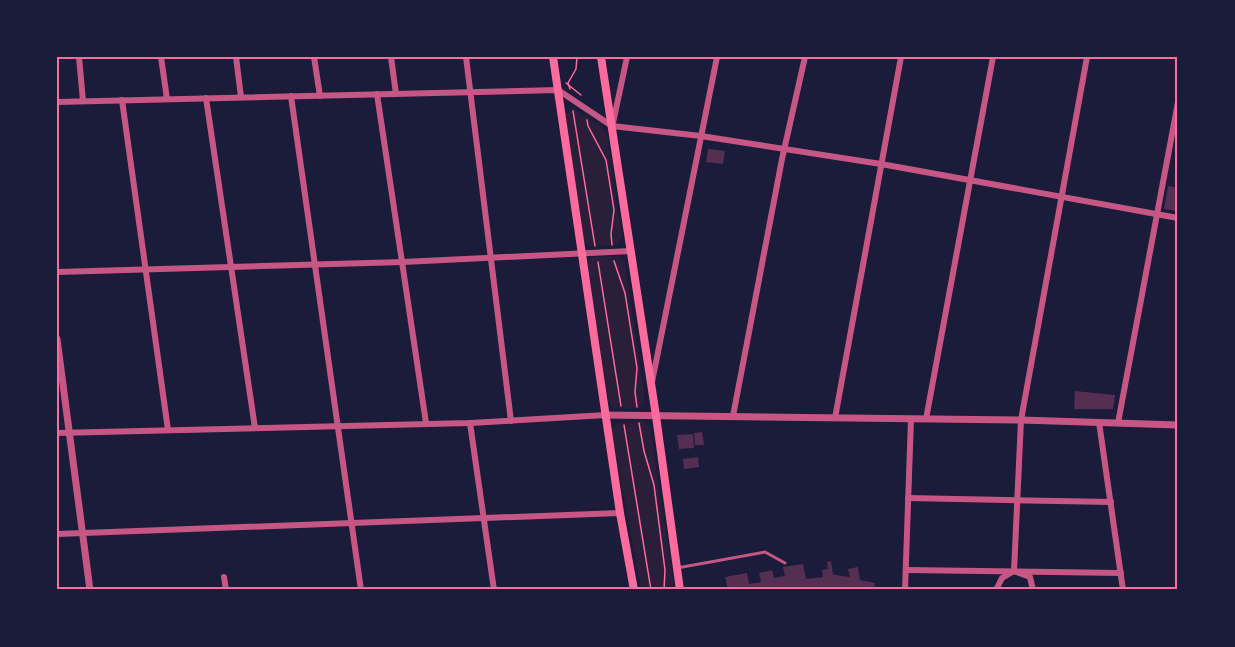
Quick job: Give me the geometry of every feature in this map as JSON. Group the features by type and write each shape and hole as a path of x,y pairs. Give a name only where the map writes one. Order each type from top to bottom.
{"main road":[{"path":"554,57 581,254 620,513 634,590"},
{"path":"601,57 652,386 680,590"}],"street":[{"path":"79,57 84,101"},
{"path":"160,57 167,99"},
{"path":"236,57 241,98"},
{"path":"314,57 320,96"},
{"path":"391,57 396,94"},
{"path":"466,57 511,421"},
{"path":"612,126 627,57"},
{"path":"652,386 717,57"},
{"path":"733,417 784,149 805,57"},
{"path":"835,418 901,57"},
{"path":"926,418 993,57"},
{"path":"1014,571 1021,420 1087,57"},
{"path":"57,102 558,90 612,126 701,136 881,164 1178,218"},
{"path":"377,94 426,423"},
{"path":"291,96 361,590"},
{"path":"207,98 255,428"},
{"path":"122,100 168,430"},
{"path":"1119,423 1178,102"},
{"path":"57,272 403,262 631,251"},
{"path":"57,339 90,590"},
{"path":"57,433 470,423 606,416 926,418 1178,425"},
{"path":"905,590 910,418"},
{"path":"1099,422 1123,590"},
{"path":"470,423 494,590"},
{"path":"908,498 1111,502"},
{"path":"57,534 83,535 620,513"},
{"path":"906,570 1121,573"},
{"path":"996,590 1002,578 1014,571"},
{"path":"1014,571 1030,577 1033,590"},
{"path":"224,577 226,590"}],"lane":[{"path":"677,568 765,552 785,563"}],"path":[{"path":"577,57 576,69 569,85 651,590"},
{"path":"563,80 583,96 588,126 606,160 614,210 611,234 613,252 625,293 637,368 635,392 638,416 644,451 656,496 665,570 663,590"}],"shaded area":[{"path":"574,109 602,127 607,135 622,237 616,245 588,246 582,240 566,114"},
{"path":"618,256 625,262 645,402 640,408 614,409 608,401 587,261 593,257"},
{"path":"644,421 650,428 675,590 641,590 612,430 617,423"}],"building":[{"path":"708,149 725,151 723,164 706,162"},
{"path":"1168,186 1178,188 1178,211 1164,209"},
{"path":"1075,391 1115,395 1113,409 1074,409"},
{"path":"702,432 704,445 695,445 694,433"},
{"path":"693,434 694,448 679,449 677,435"},
{"path":"698,457 699,467 684,469 683,459"},
{"path":"831,561 833,574 836,575 850,577 848,569 858,567 860,580 875,583 874,590 728,590 725,577 747,573 749,584 761,582 759,573 772,570 774,578 785,576 783,567 803,564 806,579 823,577 822,570 828,569 827,562"}]}
